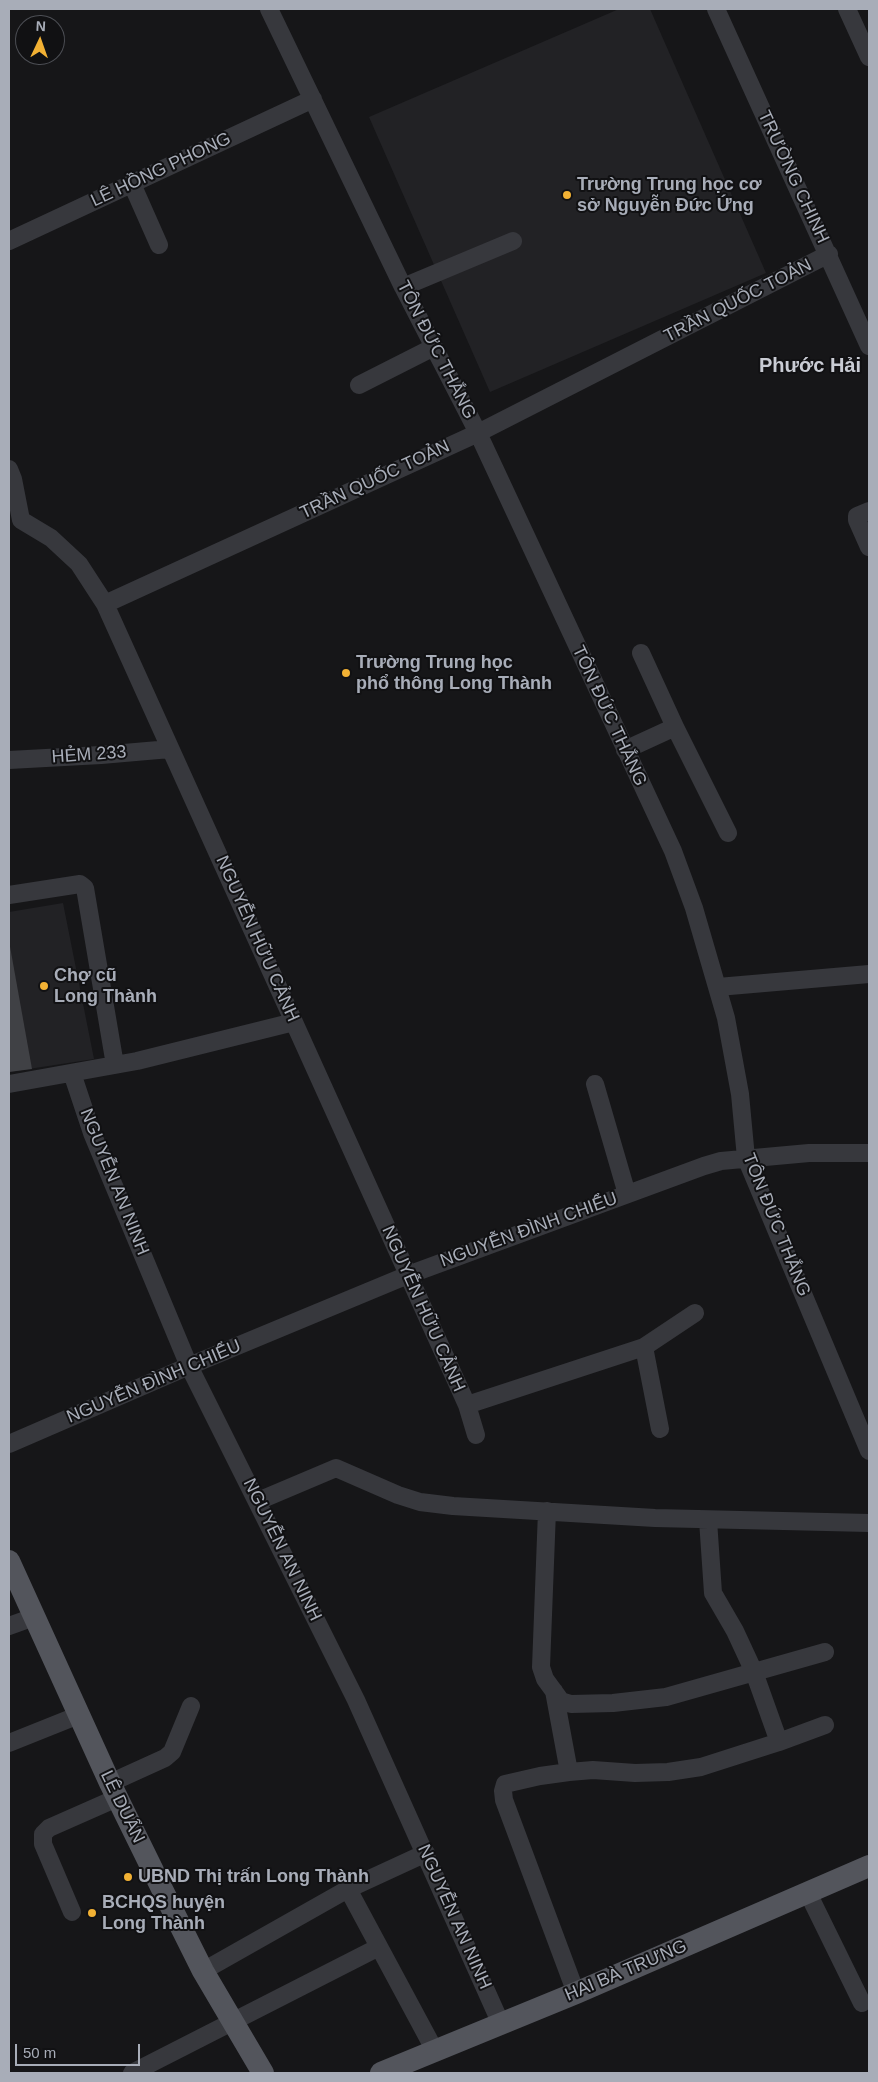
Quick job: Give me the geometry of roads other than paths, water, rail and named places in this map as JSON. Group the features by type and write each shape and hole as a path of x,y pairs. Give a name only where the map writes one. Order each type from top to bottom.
{"main road":[{"name":"LÊ DUẨN","path":"9,1561 113,1791 203,1971 263,2073"},
{"name":"HAI BÀ TRƯNG","path":"382,2073 576,1993 869,1866"}],"street":[{"name":"TÔN ĐỨC THẮNG","path":"269,9 403,287 478,433 673,851 694,908 726,1018 740,1094 746,1158 869,1451"},
{"name":"TRƯỜNG CHINH","path":"716,9 829,254 869,346"},
{"path":"847,9 869,57"},
{"name":"LÊ HỒNG PHONG","path":"9,241 313,100"},
{"path":"132,184 159,245"},
{"path":"403,287 513,241"},
{"name":"TRẦN QUỐC TOẢN","path":"105,604 478,433 829,254"},
{"path":"359,385 434,347"},
{"name":"NGUYỄN HỮU CẢNH","path":"9,469 13,479 12,518 51,538 79,564 105,604 467,1405 476,1435"},
{"path":"869,511 857,516 869,547"},
{"path":"642,653 675,727 728,833"},
{"path":"625,750 675,727"},
{"name":"HẺM 233","path":"9,760 101,756 170,749"},
{"path":"9,895 80,884 85,888 115,1065"},
{"path":"718,987 869,974"},
{"path":"9,1084 115,1065 294,1022"},
{"name":"NGUYỄN AN NINH","path":"72,1073 92,1133 189,1366 356,1700 502,2024"},
{"path":"595,1084 627,1194"},
{"name":"NGUYỄN ĐÌNH CHIỂU","path":"9,1444 189,1366 408,1275 704,1166 721,1161 809,1153 869,1153"},
{"path":"467,1405 644,1347 695,1313"},
{"path":"644,1347 660,1428"},
{"path":"258,1502 336,1468 398,1495 420,1502 453,1506 708,1520 869,1523"},
{"path":"547,1511 541,1667 545,1679 561,1701 571,1704 666,1698 824,1652"},
{"path":"708,1520 713,1593 735,1631 754,1672 779,1742"},
{"path":"9,1626 34,1617"},
{"path":"554,1691 569,1772"},
{"path":"72,1912 43,1844 44,1834 49,1828 113,1791 172,1752 191,1706"},
{"path":"9,1743 79,1714"},
{"path":"576,1993 504,1800 503,1791 505,1784 569,1772 593,1770 635,1773 668,1772 701,1767 779,1742 824,1725"},
{"path":"203,1971 348,1889 426,1853"},
{"path":"348,1889 435,2051"},
{"path":"808,1893 862,2003"},
{"path":"132,2073 379,1948"}],"place":[{"name":"Trường Trung học cơ sở Nguyễn Đức Ứng","path":"567,195"},
{"name":"Trường Trung học phổ thông Long Thành","path":"346,673"},
{"name":"Chợ cũ Long Thành","path":"44,986"},
{"name":"UBND Thị trấn Long Thành","path":"128,1877"},
{"name":"BCHQS huyện Long Thành","path":"92,1913"}],"district":[{"name":"Phước Hải","path":"810,366"}]}
